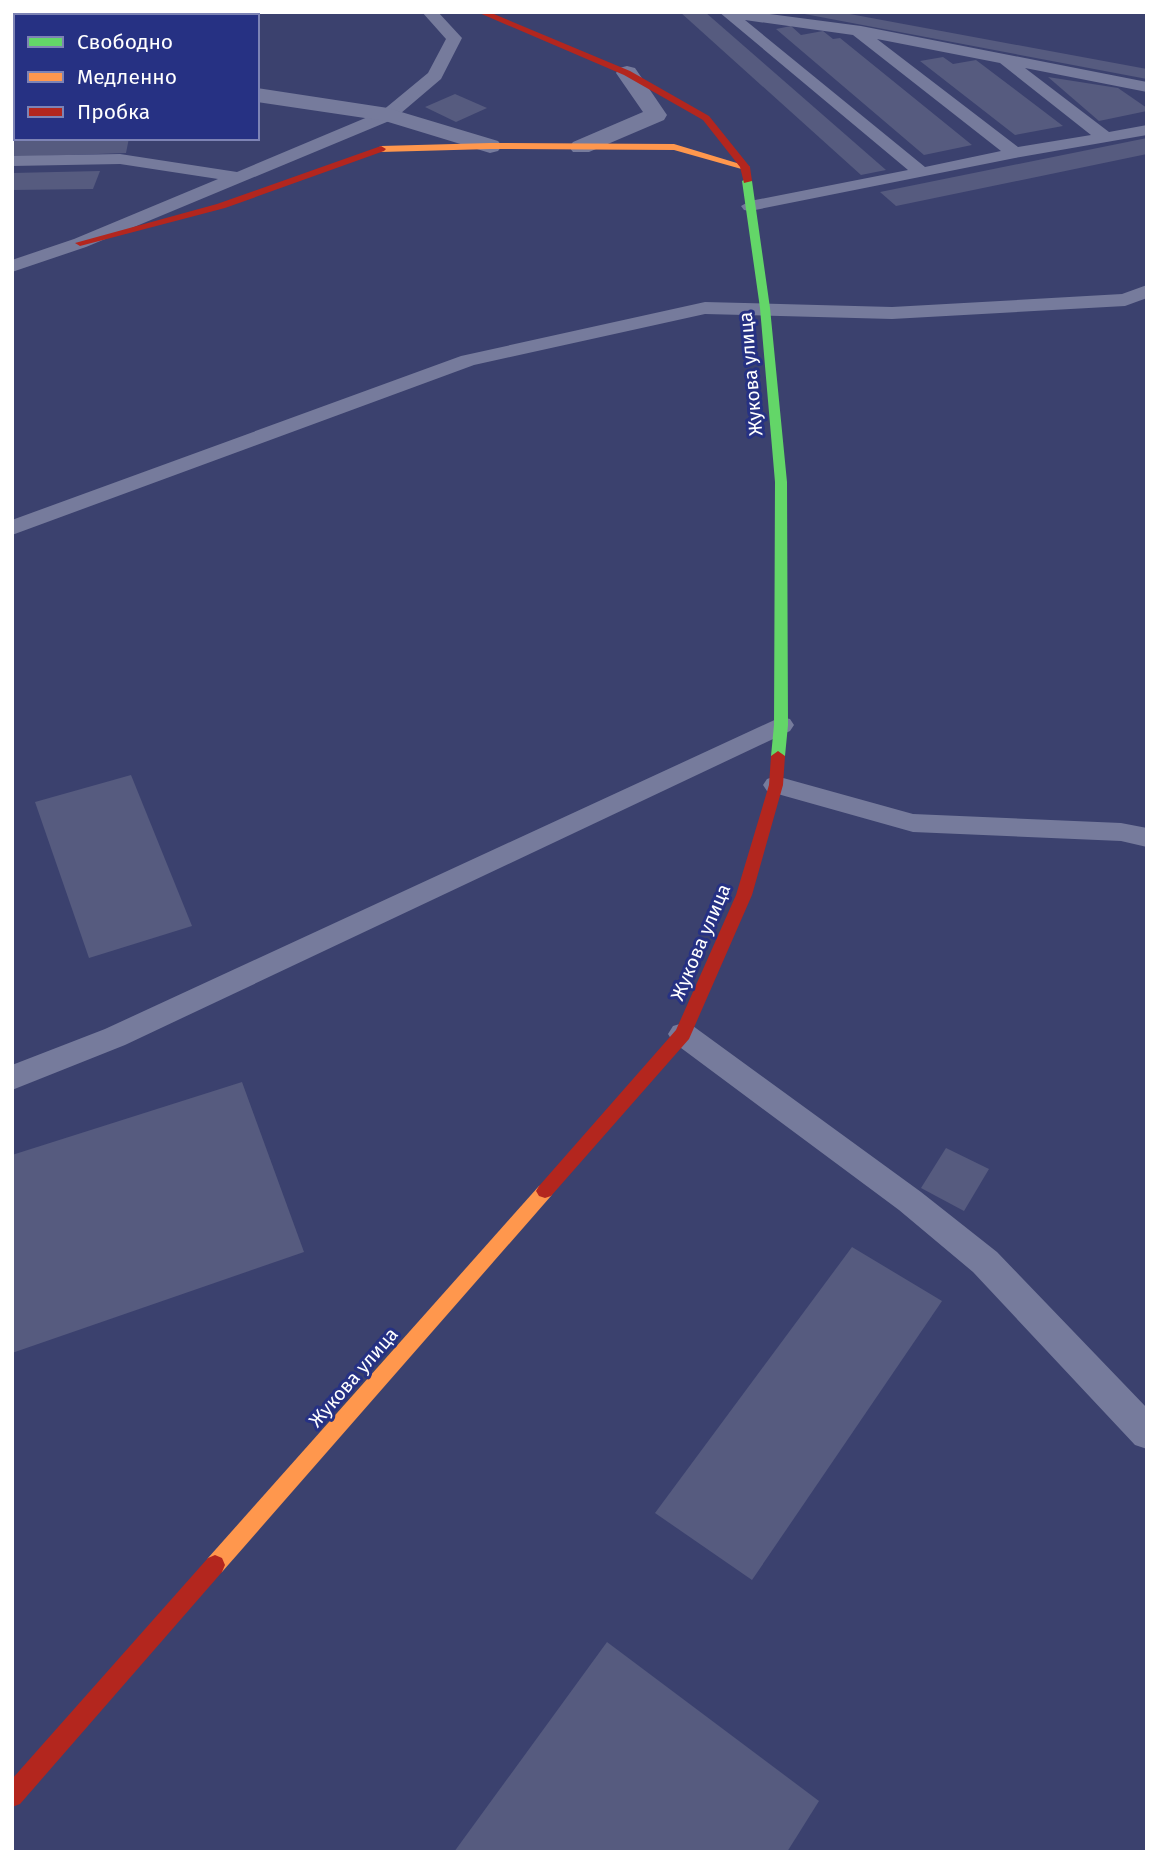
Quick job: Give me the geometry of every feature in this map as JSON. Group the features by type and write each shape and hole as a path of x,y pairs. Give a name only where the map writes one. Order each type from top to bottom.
{"main road":[{"name":"Жукова улица","path":"12,1796 683,1034 744,895 776,785 781,725 781,481 765,308 744,167 706,118 627,74 481,12"},
{"path":"80,243 221,206 376,149 490,146 674,147 744,167"}],"street":[{"path":"581,147 656,115 627,74"},
{"path":"259,95 388,115 490,146"}],"lane":[{"path":"12,266 80,243 388,115 435,76 454,38 429,12"},
{"path":"726,12 857,31 1147,87"},
{"path":"726,12 922,173"},
{"path":"857,31 1014,153"},
{"path":"1002,58 1105,137"},
{"path":"750,206 1014,153 1147,130"},
{"path":"12,161 120,159 238,177"},
{"path":"12,528 468,360 705,308 892,313 1125,300 1147,291"},
{"path":"12,1078 116,1037 781,725"},
{"path":"776,785 913,823 1121,832 1147,838"},
{"path":"683,1034 910,1201 985,1262 1147,1433"}],"building":[{"path":"12,12 35,12 14,14 12,56"},
{"path":"69,12 125,12 124,14"},
{"path":"680,12 705,12 886,170 861,175"},
{"path":"794,12 839,12 1147,69 1147,79"},
{"path":"791,26 801,35 823,31 833,39 840,38 972,145 924,155 776,29"},
{"path":"943,57 953,64 976,60 1063,126 1015,135 920,61"},
{"path":"1048,77 1118,88 1147,108 1147,111 1099,121"},
{"path":"455,94 487,108 456,122 425,107"},
{"path":"12,130 14,140 129,140 126,153 12,157"},
{"path":"1147,138 1147,154 896,206 880,192"},
{"path":"100,171 93,189 12,190 12,173"},
{"path":"131,775 192,926 89,958 35,802"},
{"path":"242,1082 304,1252 12,1353 12,1155"},
{"path":"946,1148 989,1169 964,1211 921,1188"},
{"path":"852,1247 942,1301 752,1580 655,1513"},
{"path":"607,1642 819,1801 787,1852 454,1852"}],"traffic: fast":[{"path":"747,181 765,308 781,482 781,725 778,756"}],"traffic: slow":[{"path":"381,149 490,146 674,147 745,167"},
{"path":"215,1565 545,1191"}],"traffic: jam":[{"path":"481,12 627,73 706,118 745,167 747,181"},
{"path":"80,243 221,206 381,149"},
{"path":"545,1191 683,1034 744,895 776,785 778,756"},
{"path":"12,1796 215,1565"}]}
